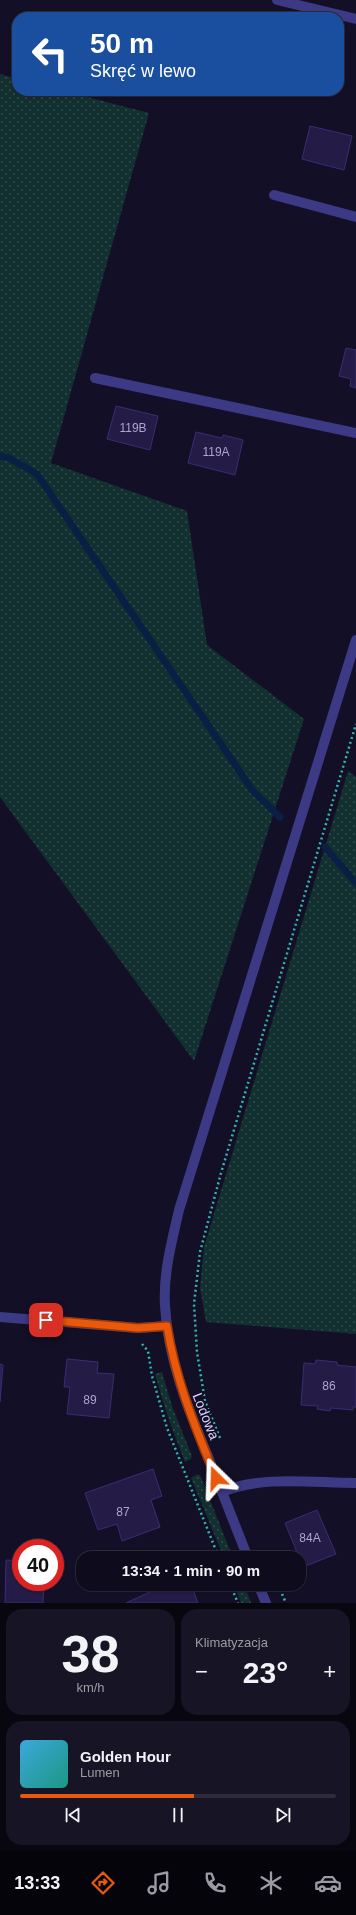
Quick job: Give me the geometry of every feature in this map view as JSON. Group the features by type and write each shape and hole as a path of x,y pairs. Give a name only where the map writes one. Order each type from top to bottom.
{"street":[{"path":"277,0 327,12"},
{"path":"344,16 356,19"},
{"path":"274,195 356,217"},
{"path":"95,378 356,433"},
{"name":"Lodowa","path":"245,1551 181,1390 171,1354 167,1326 165,1305 166,1269 178,1210 356,640"},
{"path":"0,1317 138,1328 167,1326"},
{"path":"222,1492 238,1485 263,1482 356,1483"},
{"path":"261,1591 266,1603"}],"path":[{"path":"222,1442 205,1401 196,1352 194,1304 200,1252 220,1173 356,724"},
{"path":"138,1328 143,1345 148,1351 152,1376 167,1428 216,1551"},
{"path":"233,1591 238,1603"}],"green space":[{"path":"0,74 12,78 12,96 83,96 149,113 51,463 187,511 207,645 304,719 194,1061 0,797"},
{"path":"348,771 356,777 356,1334 206,1322 200,1288 204,1247"},
{"path":"162,1372 172,1406 192,1456 191,1459 185,1462 168,1418 155,1374"},
{"path":"198,1474 201,1477 230,1551 221,1551 191,1478"},
{"path":"237,1591 247,1591 251,1603 241,1603"}],"building":[{"path":"310,126 352,136 344,170 302,159"},
{"path":"346,348 356,350 356,388 350,386 351,379 339,376"},
{"path":"116,406 158,416 150,450 107,439"},
{"path":"196,432 222,438 223,435 243,440 235,475 188,463"},
{"path":"67,1359 98,1362 97,1373 114,1374 109,1418 67,1414 70,1387 64,1387"},
{"path":"316,1360 337,1362 337,1365 356,1367 356,1407 353,1407 353,1410 331,1408 330,1411 317,1409 318,1406 301,1405 304,1363 315,1364"},
{"path":"0,1364 3,1365 0,1402"},
{"path":"153,1469 162,1496 151,1500 160,1527 122,1541 117,1524 98,1530 85,1493"},
{"path":"317,1510 336,1554 306,1566 306,1551 296,1551 285,1523"},
{"path":"6,1560 12,1560 12,1591 44,1591 43,1603 5,1603"},
{"path":"152,1591 194,1591 198,1603 126,1603"}],"waterway":[{"path":"0,456 9,458 37,474 253,791 280,817"},
{"path":"325,847 356,883"}],"route":[{"path":"46,1320 138,1328 167,1326 171,1354 181,1390 216,1478"}]}
